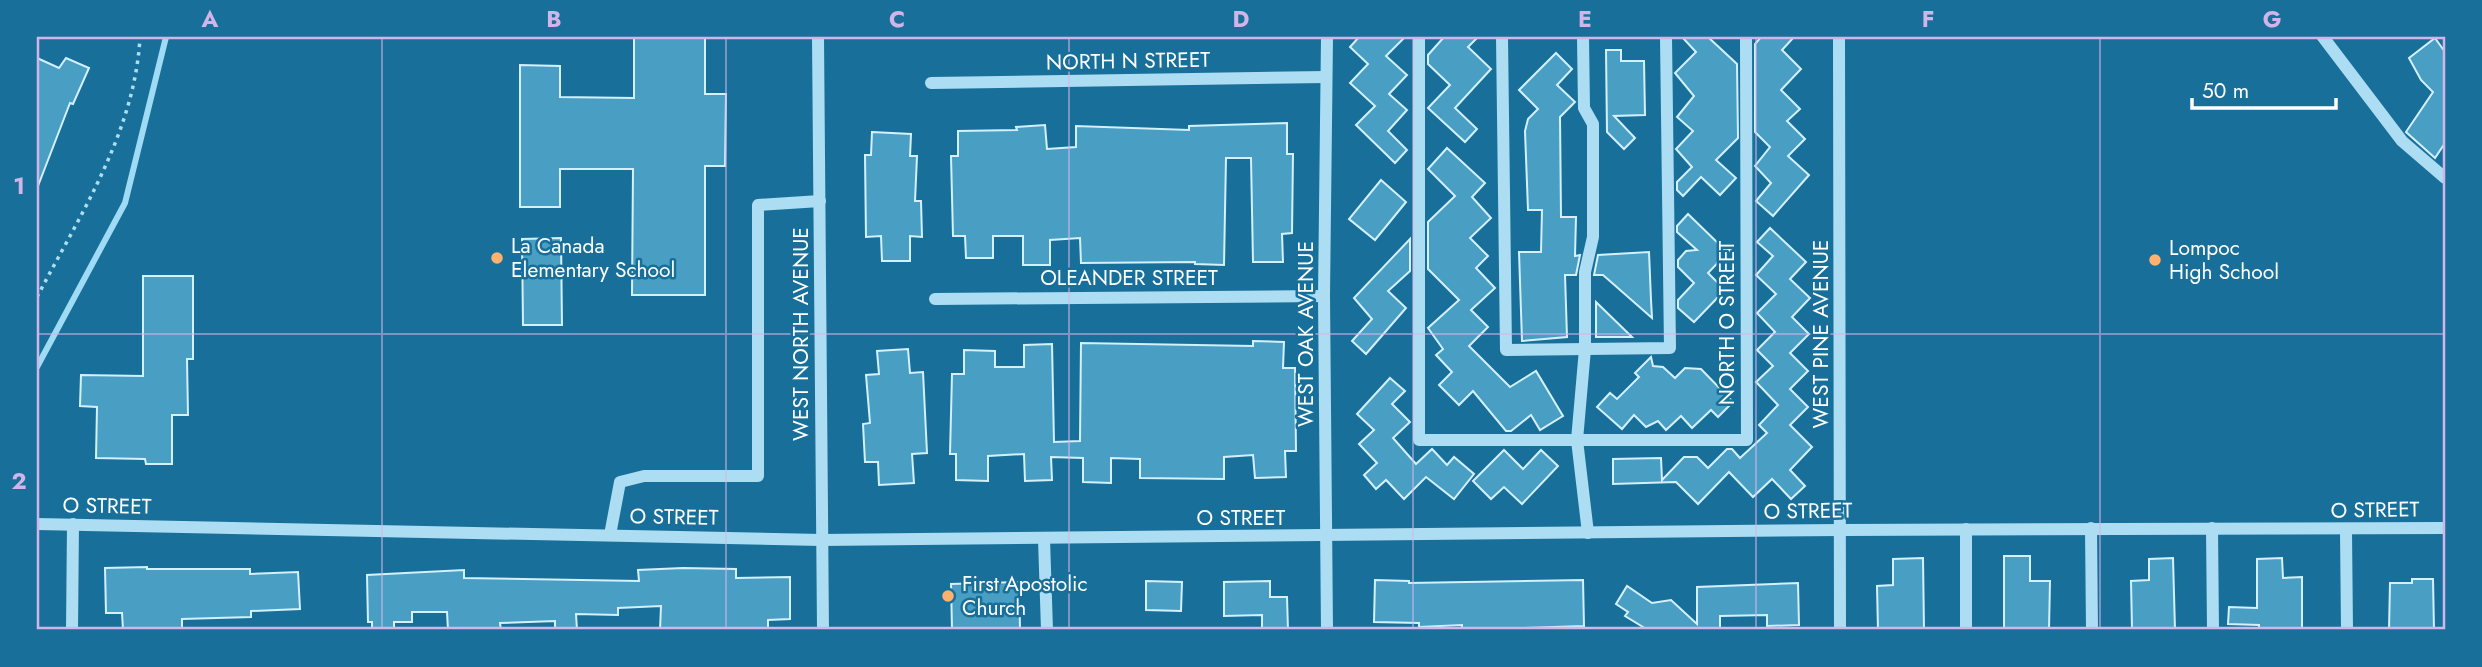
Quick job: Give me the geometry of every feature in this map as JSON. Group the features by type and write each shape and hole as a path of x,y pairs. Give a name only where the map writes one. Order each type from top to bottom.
{"street":[{"name":"WEST NORTH AVENUE","path":"818,37 823,630"},
{"name":"WEST OAK AVENUE","path":"1327,37 1324,296 1327,630"},
{"name":"NORTH O STREET","path":"1419,37 1419,440 1746,440 1746,37"},
{"path":"1502,37 1506,350 1670,348 1666,37"},
{"path":"1583,37 1584,108 1593,124 1593,224 1585,272 1585,349 1577,440 1588,533"},
{"name":"WEST PINE AVENUE","path":"1839,37 1840,630"},
{"path":"2323,37 2402,141 2445,178"},
{"name":"NORTH N STREET","path":"931,83 1326,77"},
{"path":"610,535 620,482 645,476 758,476 758,205 820,201"},
{"name":"OLEANDER STREET","path":"935,299 1324,296"},
{"name":"O STREET","path":"37,524 821,540 2091,528 2346,531 2445,528"},
{"path":"72,630 74,524"},
{"path":"2091,528 2092,630"},
{"path":"2212,528 2213,630"},
{"path":"1966,529 1966,630"},
{"path":"2346,531 2347,630"},
{"path":"1045,539 1046,630"}],"path":[{"path":"37,297 109,159 129,105 140,37"}],"building":[{"path":"634,37 705,37 705,94 726,94 725,166 705,166 705,295 632,295 633,169 560,169 560,207 520,207 520,65 560,66 560,97 634,98"},
{"path":"1359,37 1405,37 1386,56 1407,75 1389,94 1407,110 1388,131 1407,150 1395,163 1356,125 1375,106 1350,83 1368,64 1350,47"},
{"path":"1444,37 1478,37 1468,47 1491,69 1455,108 1477,129 1465,142 1428,108 1450,85 1428,64 1428,55"},
{"path":"1682,37 1708,37 1737,64 1738,138 1716,160 1736,178 1720,195 1701,177 1683,196 1677,190 1677,182 1692,167 1676,149 1693,131 1677,117 1694,96 1675,73 1696,52"},
{"path":"1761,37 1794,37 1782,50 1801,69 1781,90 1800,109 1787,121 1805,139 1788,156 1809,175 1773,216 1756,201 1771,183 1755,166 1770,147 1755,132 1755,44"},
{"path":"2435,38 2445,52 2445,143 2435,158 2406,132 2433,92 2421,80 2409,58"},
{"path":"1606,50 1621,50 1621,61 1644,61 1645,115 1614,116 1635,138 1624,149 1607,132"},
{"path":"1556,53 1572,69 1557,85 1575,102 1560,117 1561,217 1576,217 1575,256 1580,255 1576,275 1565,275 1567,337 1522,341 1519,252 1541,252 1542,210 1528,210 1525,131 1528,119 1538,109 1519,90"},
{"path":"37,58 59,68 66,58 89,68 73,104 70,103 38,186"},
{"path":"1287,123 1287,154 1293,154 1292,233 1282,234 1283,262 1253,262 1251,158 1226,158 1224,265 1195,262 1081,263 1080,238 1050,240 1050,265 1023,265 1023,236 993,236 993,258 966,258 965,236 953,236 951,156 958,156 958,131 1017,130 1016,127 1045,125 1047,149 1076,147 1076,126 1189,130 1189,126"},
{"path":"872,132 911,134 910,156 917,156 915,201 921,201 922,237 910,236 910,261 882,261 881,236 866,237 865,155 871,155"},
{"path":"1447,148 1485,183 1472,197 1491,218 1470,238 1488,256 1476,268 1495,288 1471,310 1488,327 1469,346 1510,387 1536,371 1563,416 1540,430 1531,415 1511,431 1506,431 1473,391 1459,405 1439,385 1452,372 1436,355 1443,349 1428,328 1459,300 1428,269 1428,222 1455,196 1428,169"},
{"path":"1381,180 1406,202 1375,240 1349,219"},
{"path":"1688,214 1724,249 1731,249 1708,273 1725,290 1694,322 1678,308 1678,300 1694,283 1678,267 1678,260 1686,251 1697,250 1677,232 1677,226"},
{"path":"1770,228 1806,262 1790,279 1810,298 1792,317 1809,334 1790,353 1808,371 1790,389 1808,407 1790,425 1812,447 1790,470 1805,486 1791,499 1772,479 1753,497 1729,472 1698,504 1676,482 1613,484 1613,459 1661,458 1662,480 1684,457 1697,457 1708,468 1727,449 1732,449 1740,458 1767,433 1759,425 1778,405 1756,382 1773,366 1757,350 1775,332 1757,313 1776,294 1756,275 1773,256 1757,242"},
{"path":"561,238 562,325 523,325 522,239"},
{"path":"1410,239 1410,271 1388,291 1406,308 1366,354 1352,341 1372,319 1354,298"},
{"path":"1649,252 1652,318 1603,275 1594,275 1598,255"},
{"path":"143,276 193,276 193,359 187,359 188,415 172,415 172,464 146,464 145,459 96,458 97,407 80,406 81,375 143,376"},
{"path":"1596,302 1632,337 1596,337"},
{"path":"1253,341 1284,342 1283,368 1295,368 1296,451 1285,451 1286,477 1255,478 1253,455 1224,457 1224,479 1140,478 1140,459 1111,458 1111,483 1083,482 1083,458 1051,457 1052,480 1025,481 1024,454 988,456 988,481 956,480 956,454 950,454 952,374 964,374 964,350 995,351 995,367 1024,367 1024,345 1052,344 1054,442 1080,441 1081,343 1253,346"},
{"path":"908,349 910,373 923,372 927,453 912,454 914,483 879,485 878,462 865,462 863,424 870,423 866,375 879,374 877,351"},
{"path":"1651,357 1653,366 1663,367 1675,378 1685,368 1701,369 1733,402 1718,417 1711,410 1692,428 1681,416 1666,430 1658,421 1646,427 1634,415 1622,429 1597,407 1610,393 1617,399 1639,377 1635,373"},
{"path":"1390,378 1405,391 1392,404 1410,422 1393,438 1416,464 1432,449 1447,465 1454,457 1474,474 1454,499 1426,477 1404,499 1386,480 1376,489 1364,475 1377,463 1359,444 1374,430 1357,414"},
{"path":"1504,450 1523,469 1541,450 1558,466 1522,504 1504,487 1491,499 1473,481"},
{"path":"2004,556 2030,556 2030,581 2050,581 2049,629 2004,630"},
{"path":"1923,558 1924,630 1878,630 1877,586 1893,585 1893,559"},
{"path":"2173,558 2175,630 2132,629 2131,581 2149,580 2149,559"},
{"path":"2282,558 2283,578 2302,577 2302,629 2259,630 2259,625 2228,624 2229,607 2257,608 2257,559"},
{"path":"105,568 250,569 250,574 298,572 300,609 251,611 251,617 182,619 182,630 123,630 122,613 106,613"},
{"path":"736,569 736,578 790,577 790,619 768,620 768,630 660,630 661,606 618,608 618,615 576,614 577,630 555,630 555,621 500,623 501,630 448,630 447,612 412,612 412,622 394,622 394,630 372,630 372,622 368,622 367,575 464,570 464,578 639,581 638,570"},
{"path":"2412,579 2433,579 2434,630 2389,630 2390,583 2412,583"},
{"path":"1375,580 1409,583 1583,580 1584,626 1462,630 1462,625 1419,627 1419,623 1374,622"},
{"path":"1146,581 1182,582 1181,611 1146,610"},
{"path":"1270,581 1270,597 1287,597 1288,630 1262,630 1262,615 1224,616 1224,582"},
{"path":"1019,582 1020,628 952,629 951,584"},
{"path":"1798,583 1799,625 1767,626 1767,615 1720,616 1720,630 1648,630 1625,616 1628,612 1616,604 1627,586 1652,603 1671,600 1697,624 1697,587"}],"waterway":[{"path":"37,367 125,203 166,37"}],"place":[{"name":"La Canada Elementary School","path":"497,258"},
{"name":"Lompoc High School","path":"2155,260"},
{"name":"First Apostolic Church","path":"948,596"}]}
